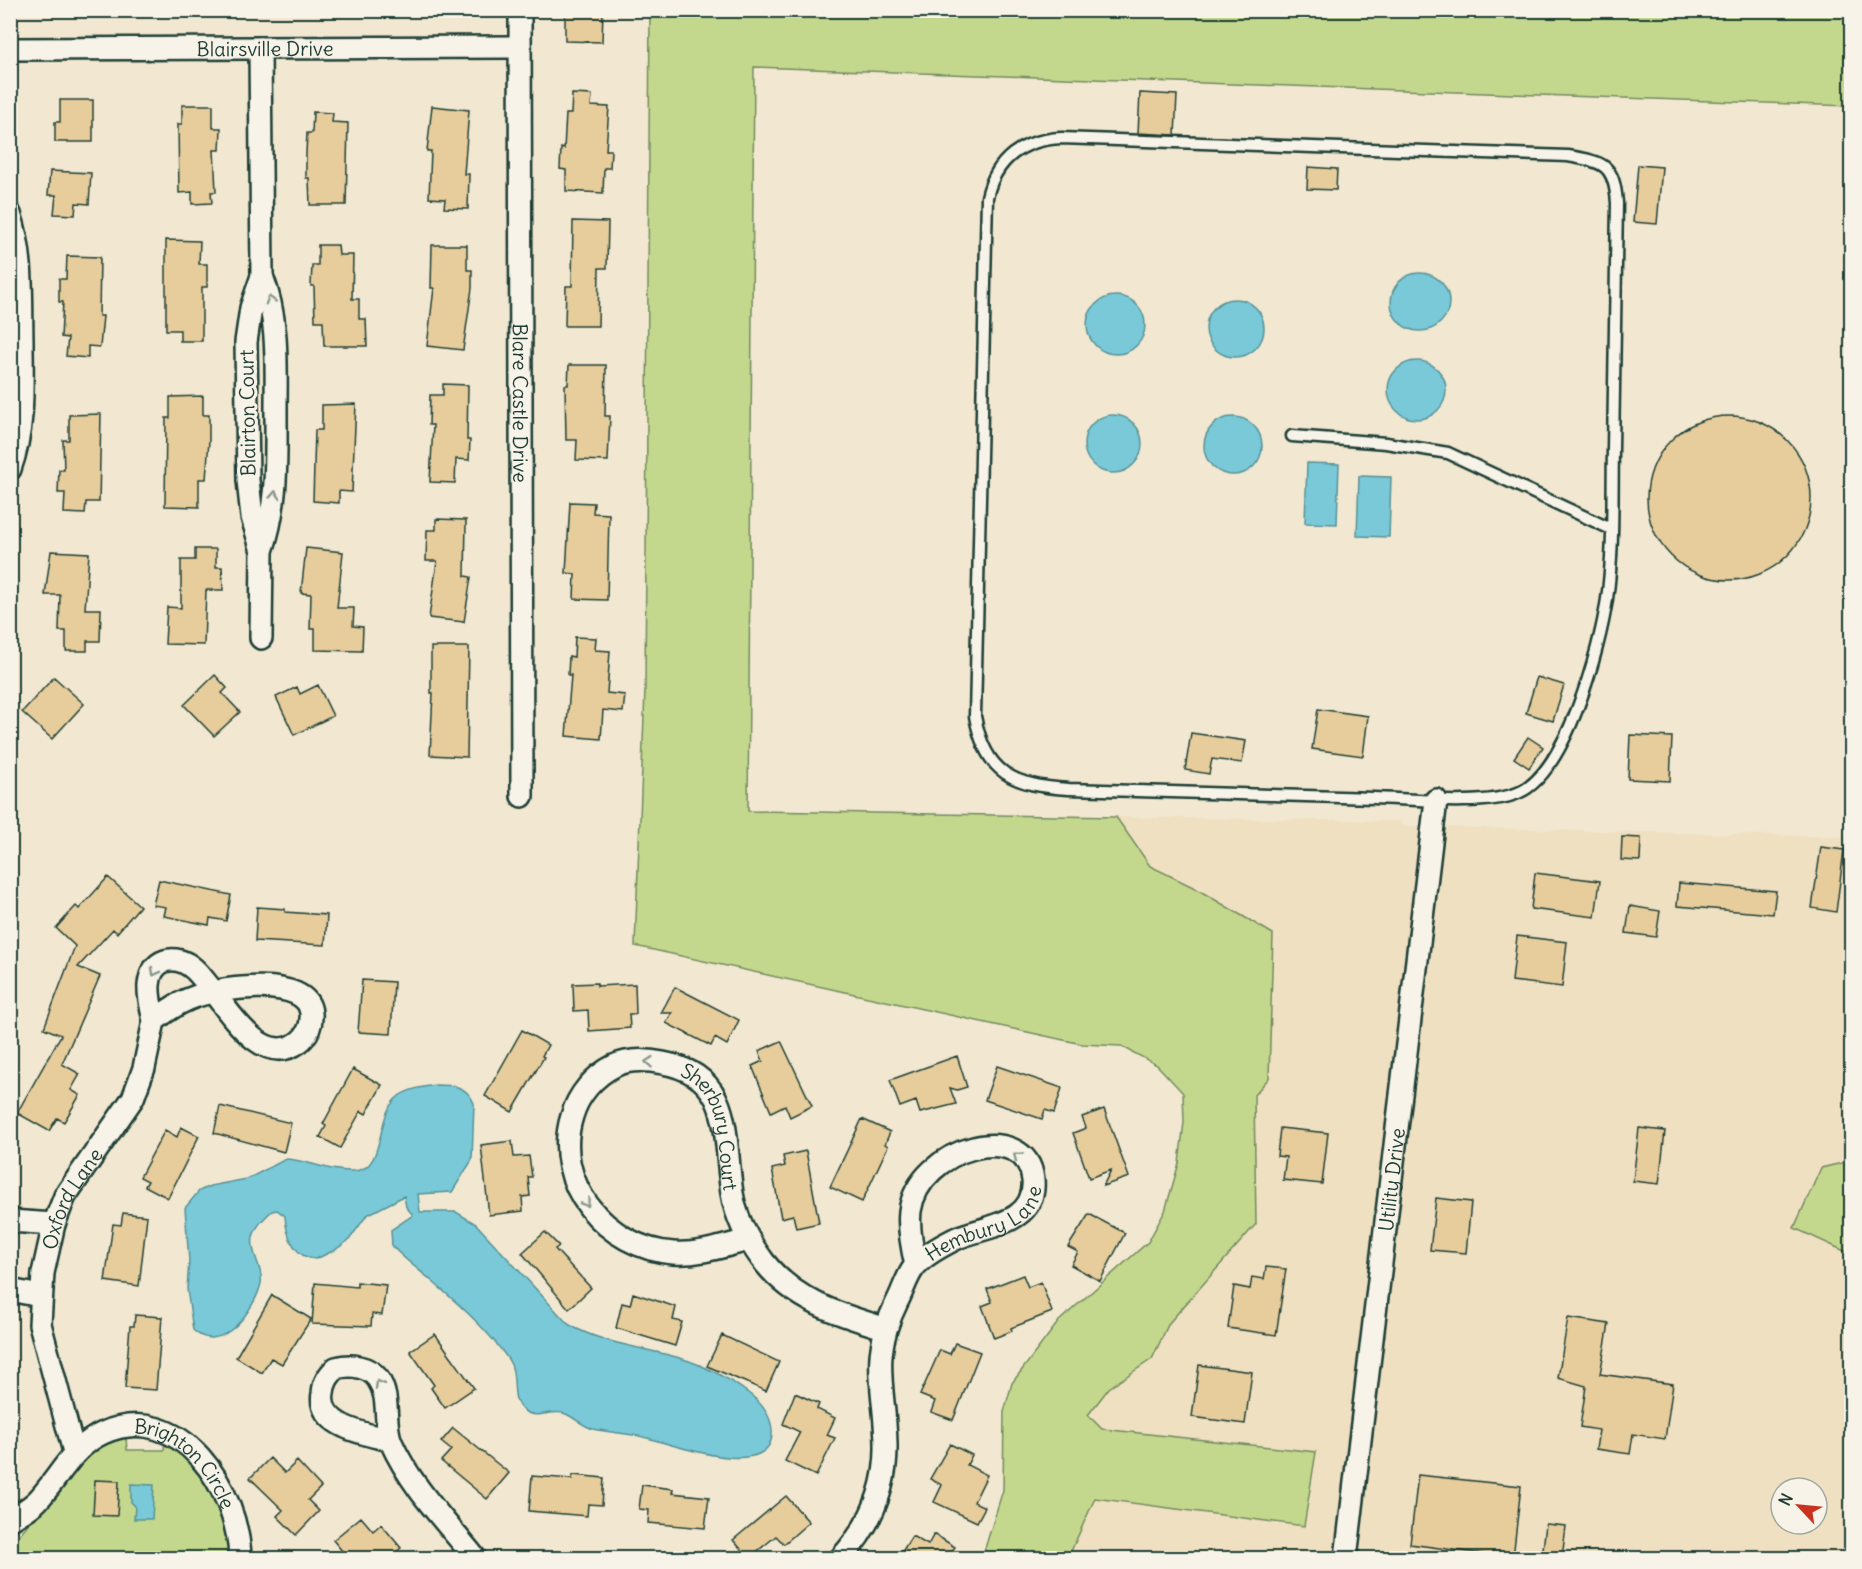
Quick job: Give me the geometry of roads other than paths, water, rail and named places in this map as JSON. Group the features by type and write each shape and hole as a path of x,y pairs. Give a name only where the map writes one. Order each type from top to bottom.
{"street":[{"name":"Blare Castle Drive","path":"520,10 522,796"},
{"name":"Blairsville Drive","path":"10,49 520,47"},
{"name":"Blairton Court","path":"260,48 262,276 273,308 276,340 276,498 262,551 261,638"},
{"path":"10,214 17,239 21,273 22,409 19,442 10,469"},
{"name":"Blairton Court","path":"262,276 251,308 246,342 249,498 262,551"},
{"name":"Utility Drive","path":"1346,1558 1436,800"},
{"name":"Oxford Lane","path":"74,1452 43,1340 40,1296 54,1224 70,1187 133,1098 150,1044 154,1021 149,984 155,967 161,961 178,959 188,963 213,993 183,1002 154,1021"},
{"name":"Sherbury Court","path":"748,1240 692,1253 664,1252 622,1237 607,1228 594,1214 584,1200 570,1169 568,1135 579,1099 602,1072 617,1064 653,1061 680,1068 708,1086 718,1101 724,1118 736,1213 748,1240 765,1263 795,1293 838,1315 884,1328"},
{"name":"Hembury Lane","path":"841,1558 870,1520 885,1469 886,1444 879,1359 884,1328 916,1265 958,1238 994,1227 1020,1213 1032,1192 1033,1180 1028,1166 1021,1157 1011,1150 997,1146 979,1146 958,1152 932,1168 921,1182 910,1211 916,1265"},
{"path":"10,1221 54,1224"},
{"path":"10,1290 40,1296"},
{"name":"Brighton Circle","path":"10,1520 36,1502 74,1452 102,1434 126,1427 155,1427 173,1434 195,1452 219,1483 234,1521 240,1558"},
{"path":"390,1440 417,1486 475,1558"}],"lane":[{"path":"1061,138 1568,156 1604,165 1615,179 1617,203 1611,529 1607,599 1594,657 1569,729 1553,761 1533,785 1520,793 1502,798 1436,800 1046,788 1027,785 1010,777 991,761 978,733 975,716 985,216 991,184 998,169 1019,148 1034,141 1061,138"},
{"path":"1292,436 1386,443 1448,453 1611,529"}],"water":[{"path":"1414,273 1426,273 1441,281 1449,296 1449,308 1441,323 1426,331 1414,331 1399,323 1391,308 1391,296 1399,281"},
{"path":"1110,296 1122,296 1137,304 1145,319 1145,331 1137,346 1122,354 1110,354 1095,346 1087,331 1087,319 1095,304"},
{"path":"1229,299 1241,299 1256,307 1264,322 1264,334 1256,349 1241,357 1229,357 1214,349 1206,334 1206,322 1214,307"},
{"path":"1411,361 1423,361 1438,369 1446,384 1446,396 1438,411 1423,419 1411,419 1396,411 1388,396 1388,384 1396,369"},
{"path":"1107,415 1119,415 1134,423 1142,438 1142,450 1134,465 1119,473 1107,473 1092,465 1084,450 1084,438 1092,423"},
{"path":"1227,417 1239,417 1254,425 1262,440 1262,452 1254,467 1239,475 1227,475 1212,467 1204,452 1204,440 1212,425"},
{"path":"1307,463 1339,464 1337,524 1305,523"},
{"path":"1359,476 1391,477 1389,537 1357,536"},
{"path":"435,1085 448,1085 463,1089 474,1103 472,1160 452,1192 418,1194 420,1212 456,1212 476,1224 568,1324 608,1341 689,1361 736,1384 756,1400 769,1418 772,1434 767,1448 755,1455 738,1458 718,1456 640,1436 593,1429 561,1413 536,1415 520,1408 515,1395 511,1365 499,1347 470,1315 392,1246 391,1230 413,1215 406,1207 404,1196 367,1215 349,1240 316,1259 308,1258 297,1250 289,1237 285,1216 277,1210 272,1211 254,1233 253,1249 261,1272 261,1283 245,1316 226,1334 215,1338 204,1337 193,1330 187,1289 189,1261 185,1208 199,1191 210,1186 247,1179 286,1159 344,1171 364,1168 376,1152 391,1104 407,1092"},
{"path":"131,1484 154,1485 152,1519 134,1519 135,1506 131,1502"}]}
